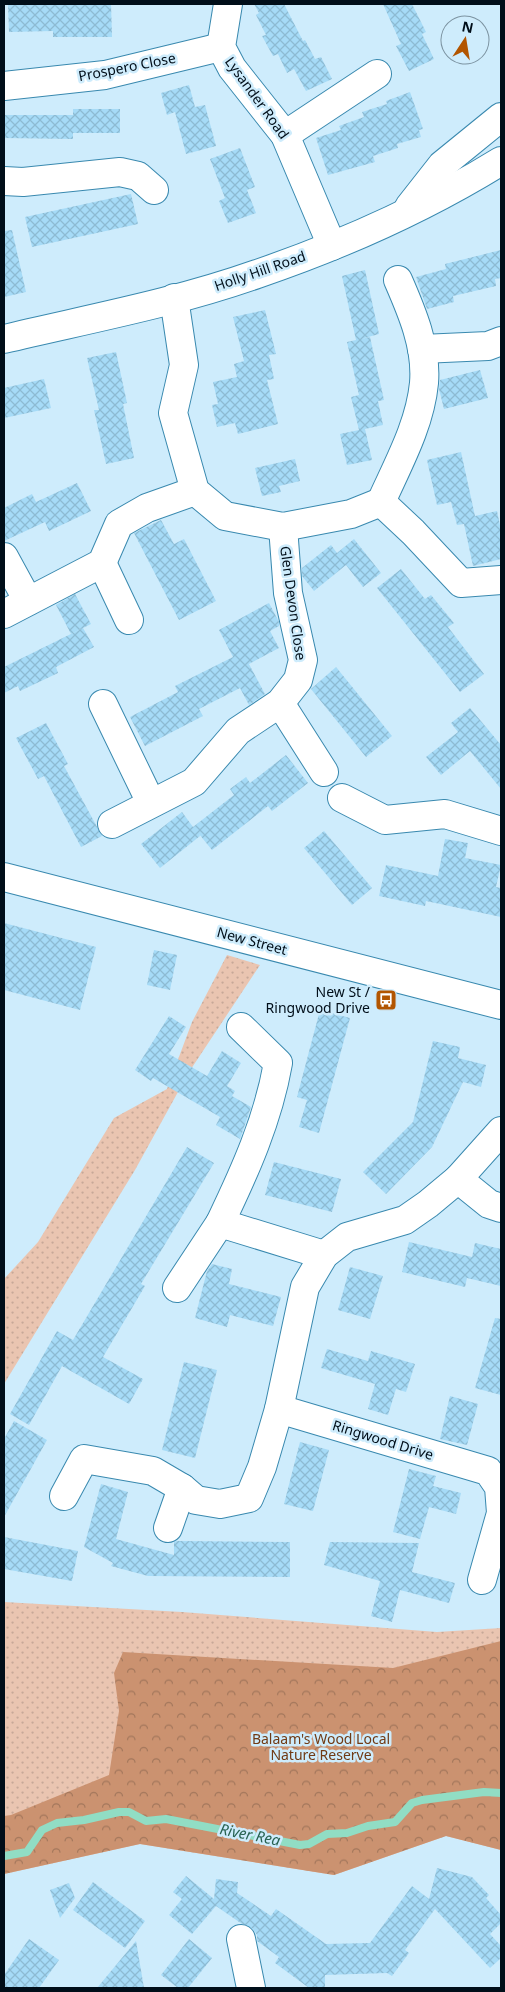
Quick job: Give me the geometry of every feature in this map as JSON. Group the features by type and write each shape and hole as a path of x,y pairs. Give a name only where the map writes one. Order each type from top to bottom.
{"street":[{"name":"Lysander Road","path":"228,4 220,47 232,68 285,135 332,246"},
{"name":"Prospero Close","path":"4,86 105,75 220,47"},
{"path":"285,135 378,74"},
{"path":"404,214 442,165 501,118"},
{"name":"Holly Hill Road","path":"4,339 174,298 256,275 332,246 404,214 468,181 501,161"},
{"path":"4,181 23,182 120,172 138,176 154,190"},
{"path":"174,298 184,365 173,413 195,491 226,516 283,527 351,514 381,502 412,433 424,383 422,349 413,314 398,280"},
{"path":"422,349 488,346 501,341"},
{"path":"4,614 102,564 119,524 147,508 195,491"},
{"path":"381,502 414,532 461,583 501,580"},
{"name":"Glen Devon Close","path":"112,824 194,782 238,731 280,703 298,680 302,660 288,593 283,527"},
{"path":"4,557 28,601"},
{"path":"102,564 130,620"},
{"path":"280,703 324,772"},
{"path":"103,704 151,804"},
{"path":"342,798 385,820 445,814 501,832"},
{"name":"New Street","path":"4,877 501,1005"},
{"path":"177,1288 220,1223 247,1166 260,1133 278,1063 241,1027"},
{"path":"64,1496 84,1460 153,1471 182,1488 196,1500 220,1504 250,1498 262,1467 279,1409 306,1287 324,1255 346,1237 405,1220 458,1178 501,1131"},
{"path":"458,1178 489,1204 501,1208"},
{"path":"220,1223 324,1255"},
{"name":"Ringwood Drive","path":"279,1409 495,1463 501,1513 482,1580"},
{"path":"168,1528 182,1488"},
{"path":"241,1939 251,1988"}],"green space":[{"path":"227,955 260,965 189,1072 135,1170 4,1384 4,1279 38,1242 114,1118 167,1089 192,1022"},
{"name":"Balaam's Wood Local Nature Reserve","path":"4,1602 182,1612 437,1632 501,1628 501,1850 446,1836 334,1875 140,1844 4,1874"},
{"name":"Balaam's Wood Local Nature Reserve","path":"501,1641 501,1850 446,1836 334,1875 140,1844 4,1874 4,1816 11,1815 109,1775 119,1711 114,1673 123,1652 393,1668"}],"building":[{"path":"8,4 111,4 112,37 53,37 53,31 9,32"},
{"path":"254,4 284,4 303,41 305,40 315,59 321,57 332,79 306,91 294,69 287,73 278,54 273,56 262,36 266,35 256,15 259,13"},
{"path":"383,4 412,4 426,32 422,34 434,59 409,71 396,46 401,44"},
{"path":"189,85 195,107 205,105 216,146 186,154 175,112 167,115 161,93"},
{"path":"410,92 423,129 419,130 421,137 397,144 398,148 373,156 375,162 328,175 316,138 341,130 339,126 364,117 362,112 387,104 386,101"},
{"path":"73,109 120,109 120,133 73,133"},
{"path":"4,115 73,115 73,139 4,138"},
{"path":"240,148 255,187 247,190 256,213 228,223 219,201 225,198 210,159"},
{"path":"131,194 138,224 32,247 25,217"},
{"path":"12,230 26,292 4,297 4,231"},
{"path":"501,250 501,278 495,279 496,286 453,296 454,302 427,309 416,277 446,269 445,264"},
{"path":"365,270 379,334 361,339 370,337 384,400 378,401 383,425 365,429 372,460 347,465 340,434 359,430 351,397 359,395 347,342 356,340 342,276"},
{"path":"265,310 276,354 269,355 274,379 267,380 278,424 238,434 235,423 217,427 212,405 218,404 213,382 237,377 234,364 244,361 233,317"},
{"path":"116,352 127,403 123,404 134,458 106,464 94,410 99,410 87,358"},
{"path":"480,370 488,398 444,409 439,389 440,380"},
{"path":"44,379 51,408 4,418 4,388"},
{"path":"461,452 475,516 497,511 501,530 501,559 473,566 464,524 457,525 451,502 437,505 427,460"},
{"path":"295,459 300,481 279,486 281,492 262,496 255,468"},
{"path":"77,483 91,511 49,531 45,522 4,541 4,508 32,494 36,502"},
{"path":"161,520 174,544 184,539 216,601 179,620 134,533"},
{"path":"354,539 381,573 363,587 346,565 314,591 302,576 302,568 331,545 337,553"},
{"path":"401,569 425,599 431,595 454,623 448,627 484,674 460,692 377,588"},
{"path":"75,594 91,624 71,634 56,605"},
{"path":"269,603 279,622 279,626 270,631 279,648 249,664 265,694 249,705 240,688 199,709 203,716 145,746 130,717 178,692 175,686 233,657 219,630"},
{"path":"83,628 94,647 56,667 58,673 20,691 18,686 4,693 4,667"},
{"path":"336,667 392,736 366,757 311,689"},
{"path":"470,708 501,745 501,789 470,751 441,775 426,757 458,732 451,723"},
{"path":"46,723 68,764 64,766 102,836 81,847 44,776 38,779 16,738"},
{"path":"286,755 308,783 272,811 268,806 212,850 199,834 200,836 160,868 141,844 182,812 193,827 234,795 230,789 246,777 250,783"},
{"path":"324,831 372,888 352,905 304,848"},
{"path":"445,839 468,843 465,858 501,865 496,887 501,888 501,917 426,901 425,906 379,896 386,865 438,876"},
{"path":"4,923 96,947 80,1010 4,990"},
{"path":"154,950 177,955 170,990 147,985"},
{"path":"320,1010 350,1018 319,1133 299,1127 307,1100 297,1097"},
{"path":"169,1016 186,1027 169,1054 207,1076 222,1051 241,1063 227,1086 235,1091 232,1096 251,1107 240,1139 216,1125 220,1117 153,1078 151,1081 135,1070"},
{"path":"433,1041 460,1047 458,1058 486,1065 481,1087 463,1082 432,1147 386,1194 363,1172 413,1122"},
{"path":"187,1147 214,1163 141,1284 145,1286 103,1357 143,1379 129,1404 62,1366 29,1425 10,1414 57,1331 73,1340"},
{"path":"274,1162 341,1179 332,1212 265,1195"},
{"path":"409,1242 472,1257 475,1243 501,1249 501,1286 467,1278 465,1287 402,1272"},
{"path":"212,1264 232,1269 229,1284 281,1297 273,1326 230,1315 227,1327 195,1318 207,1271"},
{"path":"350,1267 383,1276 370,1319 338,1310"},
{"path":"495,1318 501,1319 501,1395 475,1388"},
{"path":"327,1349 368,1361 371,1351 415,1364 406,1392 396,1389 388,1415 368,1409 375,1384 321,1368"},
{"path":"184,1362 217,1370 195,1458 162,1450"},
{"path":"450,1396 478,1404 467,1445 440,1439"},
{"path":"14,1421 47,1440 4,1517 4,1439"},
{"path":"300,1442 329,1450 313,1511 284,1504"},
{"path":"409,1469 436,1476 433,1486 461,1493 456,1514 429,1507 420,1539 393,1532"},
{"path":"101,1484 128,1492 116,1539 174,1555 174,1542 177,1541 290,1542 290,1577 148,1576 111,1566 113,1563 84,1547"},
{"path":"4,1537 78,1551 72,1581 4,1569"},
{"path":"330,1542 419,1543 412,1572 455,1583 449,1603 400,1590 392,1622 371,1616 380,1581 324,1565"},
{"path":"437,1868 472,1877 489,1895 486,1898 501,1915 501,1923 490,1934 501,1946 501,1958 490,1968 435,1909 405,1950 409,1953 392,1976 387,1973 325,1975 325,1988 309,1988 275,1963 279,1957 257,1941 257,1935 252,1928 242,1924 216,1906 192,1934 169,1915 182,1899 173,1892 186,1876 214,1899 216,1879 238,1882 237,1893 271,1916 276,1909 326,1944 370,1943 412,1886 429,1899"},
{"path":"93,1882 145,1921 125,1948 73,1910"},
{"path":"69,1883 75,1898 60,1918 50,1890"},
{"path":"29,1939 59,1960 39,1988 4,1988 4,1975"},
{"path":"189,1939 212,1958 188,1988 178,1988 161,1975"},
{"path":"136,1941 144,1988 97,1988"}],"waterway":[{"name":"River Rea","path":"4,1856 27,1852 42,1830 57,1823 84,1820 119,1812 129,1812 146,1821 166,1819 300,1845 309,1844 327,1834 347,1833 368,1826 395,1822 412,1803 422,1800 484,1792 501,1793"}],"place":[{"name":"New St / Ringwood Drive","path":"386,1000"}]}
